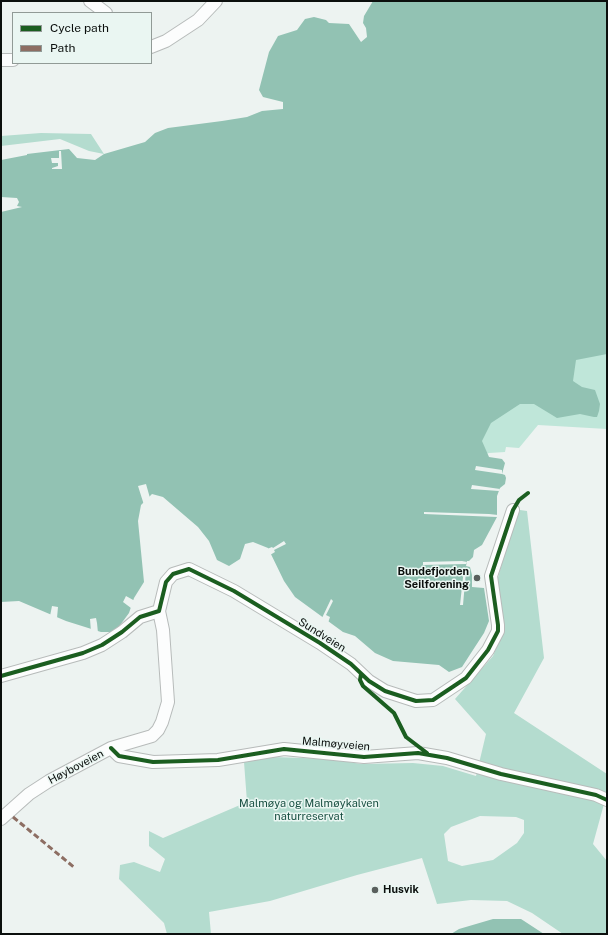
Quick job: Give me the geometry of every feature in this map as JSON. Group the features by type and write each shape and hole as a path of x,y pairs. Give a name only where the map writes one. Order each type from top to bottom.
{"street":[{"path":"90,1 105,12"},
{"path":"152,47 166,41 198,20 216,1"},
{"path":"1,60 12,60"},
{"name":"Sundveien","path":"159,611 166,582 173,574 189,569 234,591 320,643 351,664 369,681 385,691 416,701 433,700 466,678 488,650 498,631 491,576 513,510"},
{"path":"1,676 83,653 102,645 140,618 159,611"},
{"name":"Høyboveien","path":"1,819 36,789 111,748 152,736 162,722 168,702 168,683 159,611"},
{"name":"Malmøyveien","path":"111,748 119,756 153,762 218,760 284,749 364,757 418,753 447,758 501,774 596,795 607,800"}],"shaded area":[{"path":"373,1 607,1 607,354 576,360 573,381 582,387 595,390 600,404 599,411 597,417 580,414 557,418 534,404 520,404 491,423 482,441 489,457 502,459 505,463 502,474 505,475 506,478 505,484 500,488 497,496 497,517 482,545 474,550 473,557 467,561 466,566 470,567 472,587 484,588 489,621 484,633 462,667 449,672 439,665 393,661 375,653 355,636 343,632 295,597 284,581 268,548 253,542 245,544 240,559 229,566 217,560 209,541 198,527 163,497 152,494 141,505 138,521 144,582 134,598 129,613 118,628 112,632 101,632 66,621 19,601 1,602 1,212 22,207 17,206 19,202 17,198 1,197 1,160 27,154 69,149 77,158 95,160 104,154 145,142 155,133 168,128 247,117 262,111 283,109 283,102 263,97 259,90 269,52 278,36 297,30 305,19 314,17 326,20 329,23 349,24 361,42 367,37 366,28 363,23 364,16"},
{"path":"607,294 607,429 538,425 519,448 506,447 505,452 489,453 425,474"},
{"path":"493,919 521,919 544,934 451,934 459,929"}],"green space":[{"path":"41,133 91,134 104,154 89,151 60,139 1,146 1,136"},
{"name":"Malmøya og Malmøykalven naturreservat","path":"520,510 527,511 544,658 514,713 607,774 607,793 593,844 607,861 607,934 563,934 532,913 507,901 471,900 437,904 422,858 357,875 270,901 209,912 211,934 167,934 164,923 119,879 120,865 134,862 160,872 165,859 149,846 149,831 163,838 247,802 244,762 273,757 331,759 361,764 413,763 443,766 476,776 486,734 455,699 493,656 500,638 495,588 507,546","holes":["480,816 516,817 524,820 524,833 517,843 493,860 462,866 448,861 444,834 451,827"]}],"pier":[{"path":"59,151 61,151 62,169 52,169 58,166 58,163 52,163 51,158 59,158"},
{"path":"476,466 502,470 502,474 475,470"},
{"path":"146,484 150,498 144,505 138,486"},
{"path":"472,485 500,489 499,491 471,489"},
{"path":"424,512 498,515 497,517 424,514"},
{"path":"284,541 286,544 274,550 275,552 270,555 267,549 273,548"},
{"path":"423,562 467,562 466,564 423,565"},
{"path":"464,568 470,569 470,571 466,571 463,605 460,605"},
{"path":"126,596 135,601 131,608 123,602"},
{"path":"331,599 333,601 326,615 330,617 328,623 322,618"},
{"path":"52,606 58,607 57,618 50,616"},
{"path":"96,618 98,633 91,632 90,619"}],"marked path":[{"path":"13,817 75,868"}],"cycle path":[{"path":"1,676 83,653 102,645 122,632 140,617 159,611 166,582 173,574 189,569 234,591 320,643 351,664 369,681 385,691 416,701 433,700 466,678 488,650 498,631 491,576 513,510 519,500 528,493"},
{"path":"361,674 360,680 363,686 394,713 406,737 427,753"},
{"path":"111,748 119,756 153,762 218,760 284,749 364,757 418,753 447,758 501,774 596,795 607,800"}],"place":[{"name":"Bundefjorden Seilforening","path":"477,578"},
{"name":"Husvik","path":"375,890"}]}
